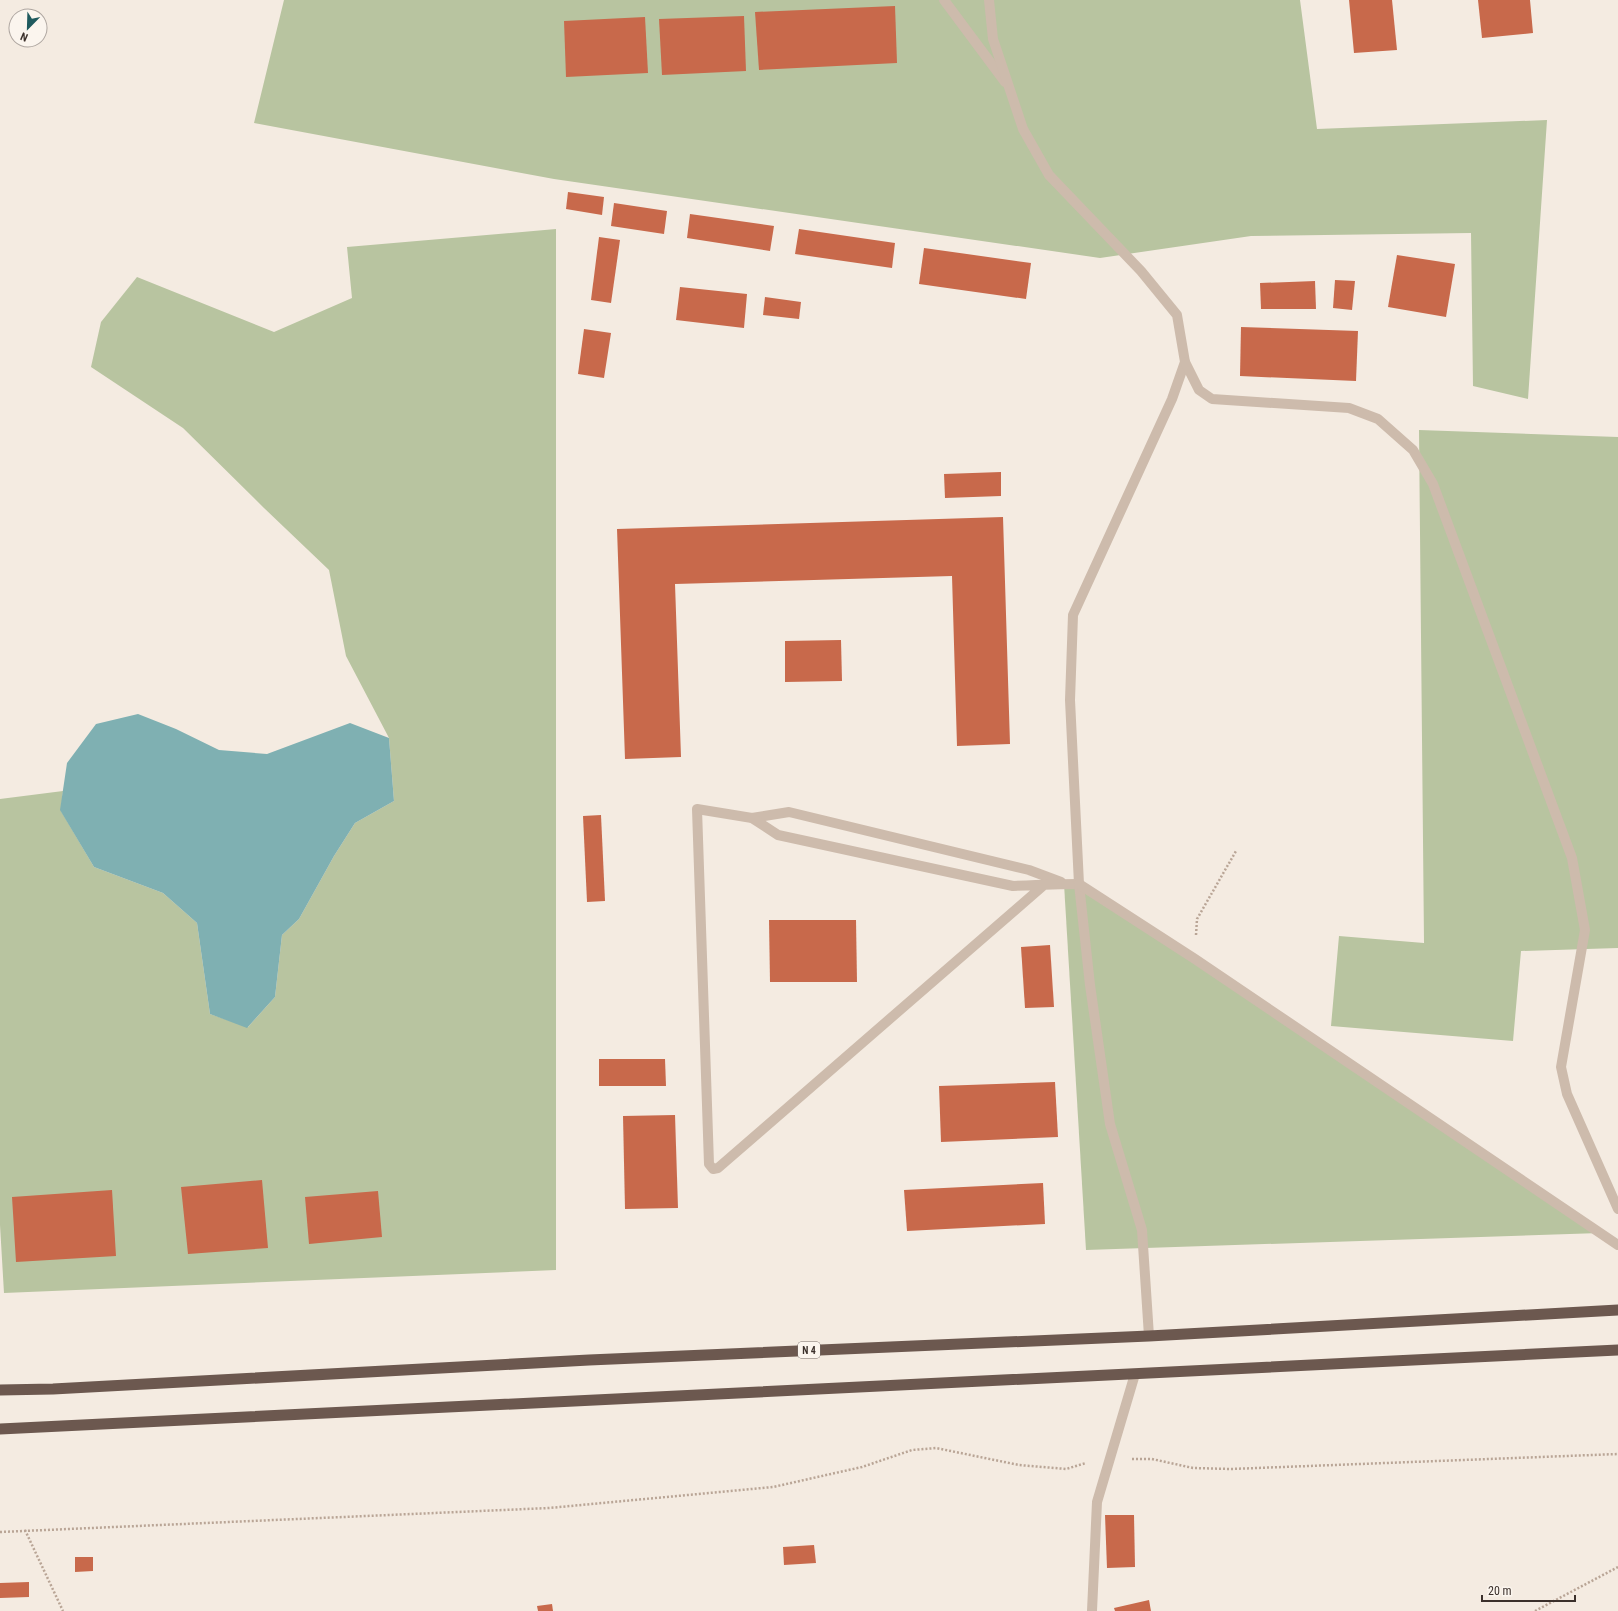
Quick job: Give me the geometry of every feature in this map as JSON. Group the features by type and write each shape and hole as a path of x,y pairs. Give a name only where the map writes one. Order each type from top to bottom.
{"highway":[{"name":"N 4","path":"0,1390 61,1389 597,1359 1149,1336 1618,1310"},
{"path":"0,1429 1618,1350"}],"street":[{"path":"944,0 1010,90"},
{"path":"989,0 994,39 1023,129 1049,175 1141,271 1178,315 1185,362 1199,390 1212,399 1349,408 1378,419 1413,450 1433,484 1572,858 1586,930 1561,1067 1567,1094 1618,1209"},
{"path":"1149,1336 1142,1230 1110,1124 1090,985 1078,884 1070,700 1073,616 1172,399 1185,362"},
{"path":"1044,885 718,1168 713,1169 709,1164 697,809 752,818 789,812 1029,870 1064,884"},
{"path":"752,818 778,835 1013,886 1078,884 1195,959 1618,1245"},
{"path":"1092,1611 1097,1502 1135,1374"}],"path":[{"path":"1195,959 1197,919 1236,851"},
{"path":"0,1532 557,1508 773,1487 862,1467 912,1450 936,1448 1019,1465 1066,1469 1088,1462 1110,1459 1152,1459 1193,1468 1231,1469 1618,1454"},
{"path":"25,1530 63,1611"},
{"path":"1535,1611 1618,1567"}],"green space":[{"path":"284,0 1300,0 1317,129 1547,120 1528,399 1473,386 1471,233 1251,236 1100,258 554,179 254,123"},
{"path":"556,229 556,1270 4,1293 0,1225 0,799 63,791 61,811 94,867 163,893 197,923 210,1014 248,1027 275,997 282,935 299,919 334,856 355,823 394,801 389,738 346,656 329,570 183,428 91,367 101,322 137,277 274,332 352,298 347,247"},
{"path":"1419,430 1618,437 1618,948 1521,951 1513,1041 1331,1026 1339,936 1424,943"},
{"path":"1064,884 1079,884 1600,1233 1086,1250"}],"water":[{"path":"138,714 176,729 219,750 267,754 350,723 389,738 394,801 355,823 334,856 299,919 282,935 275,997 247,1028 210,1014 197,923 163,893 94,867 60,810 67,763 96,724"}],"building":[{"path":"1349,0 1392,0 1397,50 1354,53"},
{"path":"1478,0 1530,0 1533,33 1482,38"},
{"path":"895,6 897,63 759,70 755,12"},
{"path":"744,16 746,71 662,75 659,19"},
{"path":"645,17 648,73 566,77 564,21"},
{"path":"568,192 604,197 602,215 566,209"},
{"path":"614,203 667,211 664,234 611,226"},
{"path":"690,214 774,226 770,251 687,238"},
{"path":"799,229 895,243 892,268 795,254"},
{"path":"599,237 620,240 611,303 591,300"},
{"path":"924,248 1031,263 1026,299 919,284"},
{"path":"1397,255 1455,264 1446,317 1388,307"},
{"path":"1335,280 1355,281 1352,310 1333,308"},
{"path":"1315,281 1316,309 1261,309 1260,283"},
{"path":"680,287 747,294 744,328 676,320"},
{"path":"765,297 801,302 799,319 763,315"},
{"path":"1241,327 1358,331 1356,381 1240,376"},
{"path":"584,329 611,333 604,378 578,374"},
{"path":"1001,472 1001,496 945,498 944,474"},
{"path":"1003,517 1010,744 957,746 952,576 675,584 681,757 625,759 617,529"},
{"path":"841,640 842,681 785,682 785,641"},
{"path":"601,815 605,901 587,902 583,816"},
{"path":"769,920 856,920 857,982 770,982"},
{"path":"1050,945 1054,1007 1025,1008 1021,947"},
{"path":"599,1059 665,1059 666,1086 599,1086"},
{"path":"1055,1082 1058,1137 941,1142 939,1086"},
{"path":"675,1115 678,1208 625,1209 623,1116"},
{"path":"262,1180 268,1248 188,1254 181,1187"},
{"path":"1043,1183 1045,1224 907,1231 904,1190"},
{"path":"112,1190 116,1256 16,1262 12,1197"},
{"path":"378,1191 382,1237 309,1244 305,1197"},
{"path":"1105,1515 1134,1515 1135,1567 1107,1568"},
{"path":"814,1545 816,1563 784,1565 783,1547"},
{"path":"75,1557 93,1557 93,1571 75,1572"},
{"path":"29,1582 29,1597 0,1598 0,1583"},
{"path":"1149,1600 1151,1611 1115,1611 1114,1608"},
{"path":"552,1604 553,1611 538,1611 537,1606"}]}
